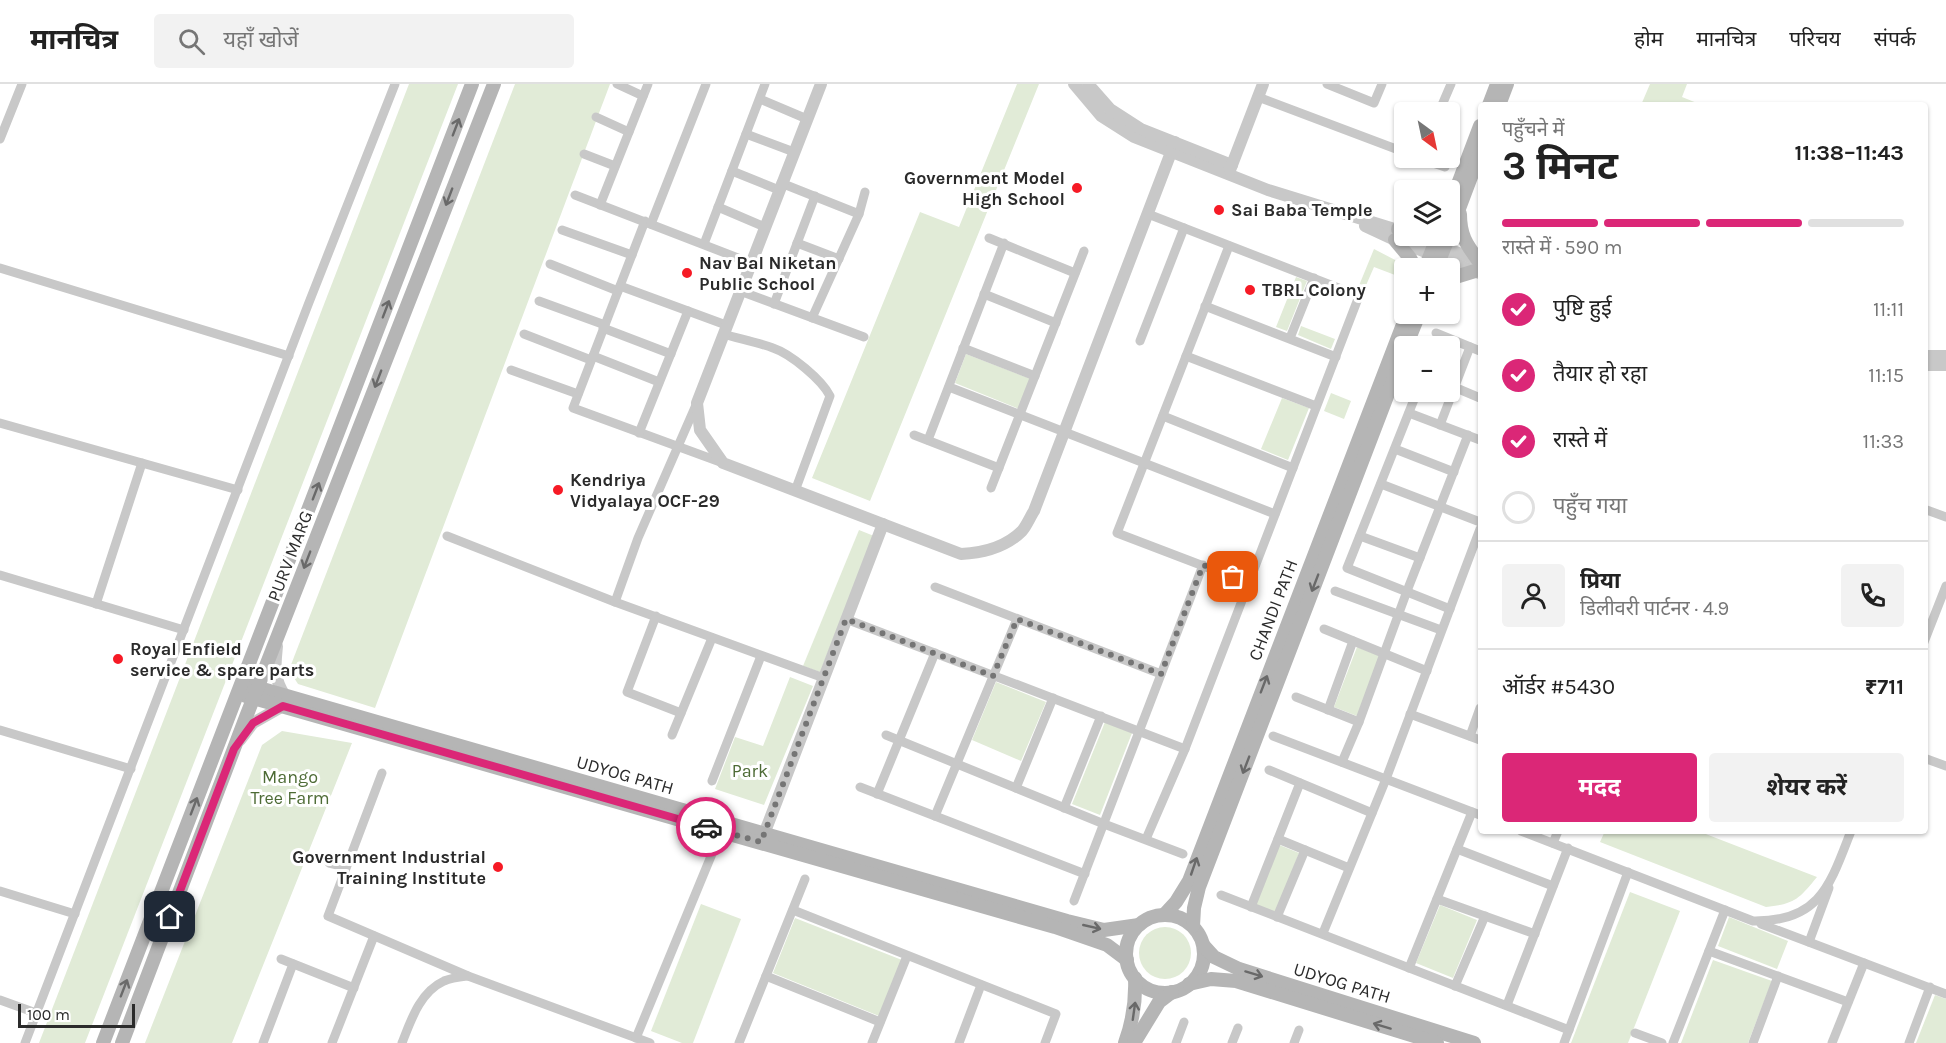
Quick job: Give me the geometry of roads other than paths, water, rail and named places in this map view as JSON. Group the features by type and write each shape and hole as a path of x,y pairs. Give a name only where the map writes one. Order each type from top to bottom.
{"main road":[{"name":"PURV MARG","path":"103,1043 472,84"},
{"name":"PURV MARG","path":"122,1043 234,749 494,84"},
{"path":"1490,102 1497,84"},
{"path":"1500,102 1507,84"},
{"path":"1460,182 1478,132"},
{"path":"1460,190 1478,157"},
{"path":"1460,229 1478,267 1460,274"},
{"name":"CHANDI PATH","path":"1164,915 1176,903 1189,881 1403,324"},
{"name":"CHANDI PATH","path":"1193,926 1199,887 1394,391"},
{"name":"UDYOG PATH","path":"240,688 763,838 1067,921 1104,930 1139,925"},
{"name":"UDYOG PATH","path":"284,701 721,831 763,838 1055,927 1107,945 1127,960"},
{"path":"1125,1043 1136,998 1135,978 1127,960 1127,947 1131,936 1139,925 1153,917 1164,915 1186,921 1193,926 1204,946 1204,961 1200,972 1190,984 1172,992 1159,1002 1134,1043"},
{"name":"UDYOG PATH","path":"1204,946 1214,957 1239,969 1474,1043"},
{"path":"1135,978 1147,988 1160,992 1172,992"},
{"name":"UDYOG PATH","path":"1190,984 1211,979 1236,981 1437,1043"}],"street":[{"path":"0,139 22,84"},
{"path":"25,1043 396,84"},
{"path":"617,84 643,96"},
{"path":"600,205 648,84"},
{"path":"706,84 648,223 632,255 573,408 961,554 983,553 1001,545 1022,531 1034,511 1173,147"},
{"path":"704,244 765,84"},
{"path":"615,602 638,538 697,403 821,84"},
{"path":"1074,84 1101,116 1134,137 1173,147"},
{"path":"1088,84 1110,109 1173,147 1230,170 1268,190 1394,231"},
{"path":"1230,170 1263,84"},
{"path":"1327,84 1374,103 1382,84"},
{"path":"1443,102 1451,84"},
{"path":"1258,98 1394,148"},
{"path":"760,99 807,119"},
{"path":"596,117 629,132"},
{"path":"746,134 794,152"},
{"path":"584,154 615,166"},
{"path":"732,171 815,196 859,214"},
{"path":"812,318 859,214 865,192"},
{"path":"575,195 751,263"},
{"path":"774,304 815,196"},
{"path":"718,207 765,226"},
{"path":"1146,840 1185,749 1359,296 1148,214"},
{"path":"1140,341 1184,228"},
{"path":"562,230 632,255"},
{"path":"989,238 1075,273"},
{"path":"797,243 839,259"},
{"path":"928,440 1004,243"},
{"path":"1229,246 1117,533 1248,583"},
{"path":"1440,247 1478,267"},
{"path":"991,489 1084,251"},
{"path":"549,264 688,311 725,330 776,349 803,367 826,387 830,396 795,491"},
{"path":"0,268 289,356"},
{"path":"1290,338 1314,278"},
{"path":"740,291 864,337"},
{"path":"984,294 1056,323"},
{"path":"539,301 671,354"},
{"path":"1206,306 1336,357"},
{"path":"639,433 688,311"},
{"path":"1436,333 1478,350"},
{"path":"524,334 659,382"},
{"path":"1460,372 1470,347"},
{"path":"963,348 1035,376"},
{"path":"1186,356 1316,406"},
{"path":"1928,356 1946,356"},
{"path":"1928,365 1946,366"},
{"path":"511,370 578,394"},
{"path":"949,387 1275,514"},
{"path":"1460,390 1478,397"},
{"path":"1413,402 1347,568 1450,609"},
{"path":"1440,424 1448,402"},
{"path":"697,403 700,430 723,463"},
{"path":"1409,413 1478,439"},
{"path":"1163,416 1293,468"},
{"path":"0,423 238,490"},
{"path":"914,435 999,468"},
{"path":"1342,762 1468,435"},
{"path":"1395,449 1454,472"},
{"path":"96,604 142,463"},
{"path":"1381,484 1478,521"},
{"path":"1928,510 1946,517"},
{"path":"763,838 883,524"},
{"path":"1323,933 1386,779 1478,534"},
{"path":"447,536 615,602 824,678"},
{"path":"1360,536 1420,558"},
{"path":"1074,901 1203,565"},
{"path":"0,575 184,630"},
{"path":"935,587 1161,674"},
{"path":"1928,632 1945,589"},
{"path":"1335,591 1442,630"},
{"path":"656,616 627,692 681,713"},
{"path":"846,619 1185,749"},
{"path":"935,816 1017,619"},
{"path":"1323,629 1426,671"},
{"path":"234,749 253,723 284,701 274,671 278,636"},
{"path":"672,735 712,638"},
{"path":"1328,710 1353,641"},
{"path":"877,794 935,653"},
{"path":"712,781 761,656"},
{"path":"1017,788 1053,698"},
{"path":"1296,698 1359,722"},
{"path":"1410,714 1478,739"},
{"path":"1470,736 1478,714"},
{"path":"1064,808 1101,717"},
{"path":"0,730 131,769"},
{"path":"886,735 1183,854"},
{"path":"1273,736 1476,814 1458,849 1409,968"},
{"path":"1928,759 1946,766"},
{"path":"1269,770 1372,813"},
{"path":"381,772 328,916 468,975 650,1043"},
{"path":"1251,907 1300,783"},
{"path":"860,787 1085,874"},
{"path":"636,1038 721,831"},
{"path":"1529,834 1946,994"},
{"path":"1553,843 1557,834"},
{"path":"1809,942 1850,834"},
{"path":"1278,839 1349,868"},
{"path":"1507,1005 1568,848"},
{"path":"1458,849 1553,886"},
{"path":"1277,917 1305,850"},
{"path":"329,862 346,867"},
{"path":"1753,921 1790,918 1808,908 1824,892 1838,866"},
{"path":"1564,1043 1628,872"},
{"path":"739,1043 806,879"},
{"path":"0,891 75,914"},
{"path":"1221,895 1569,1030"},
{"path":"1437,899 1535,934"},
{"path":"793,910 1056,1014 1045,1043"},
{"path":"1673,1043 1725,910"},
{"path":"1455,986 1485,916"},
{"path":"332,1043 374,936"},
{"path":"1709,951 1848,1002"},
{"path":"872,1043 907,956"},
{"path":"281,959 354,988"},
{"path":"1832,1043 1864,963"},
{"path":"262,1043 293,964"},
{"path":"402,1043 423,999 445,981 468,975"},
{"path":"766,976 880,1022"},
{"path":"1753,1043 1778,976"},
{"path":"959,1043 981,986"},
{"path":"1909,1043 1930,987"},
{"path":"0,1000 36,1013"},
{"path":"1176,1043 1184,1022"},
{"path":"1232,1043 1238,1028"},
{"path":"1294,1043 1299,1029"},
{"path":"1635,1033 1662,1043"}],"place":[{"name":"Government Model High School","path":"1077,188"},
{"name":"Sai Baba Temple","path":"1219,210"},
{"name":"Nav Bal Niketan Public School","path":"687,273"},
{"name":"TBRL Colony","path":"1250,290"},
{"name":"Kendriya Vidyalaya OCF-29","path":"558,490"},
{"name":"Royal Enfield service & spare parts","path":"118,659"},
{"name":"Government Industrial Training Institute","path":"498,867"}],"park label":[{"name":"Park","path":"750,771"},
{"name":"Mango Tree Farm","path":"290,787"}]}
